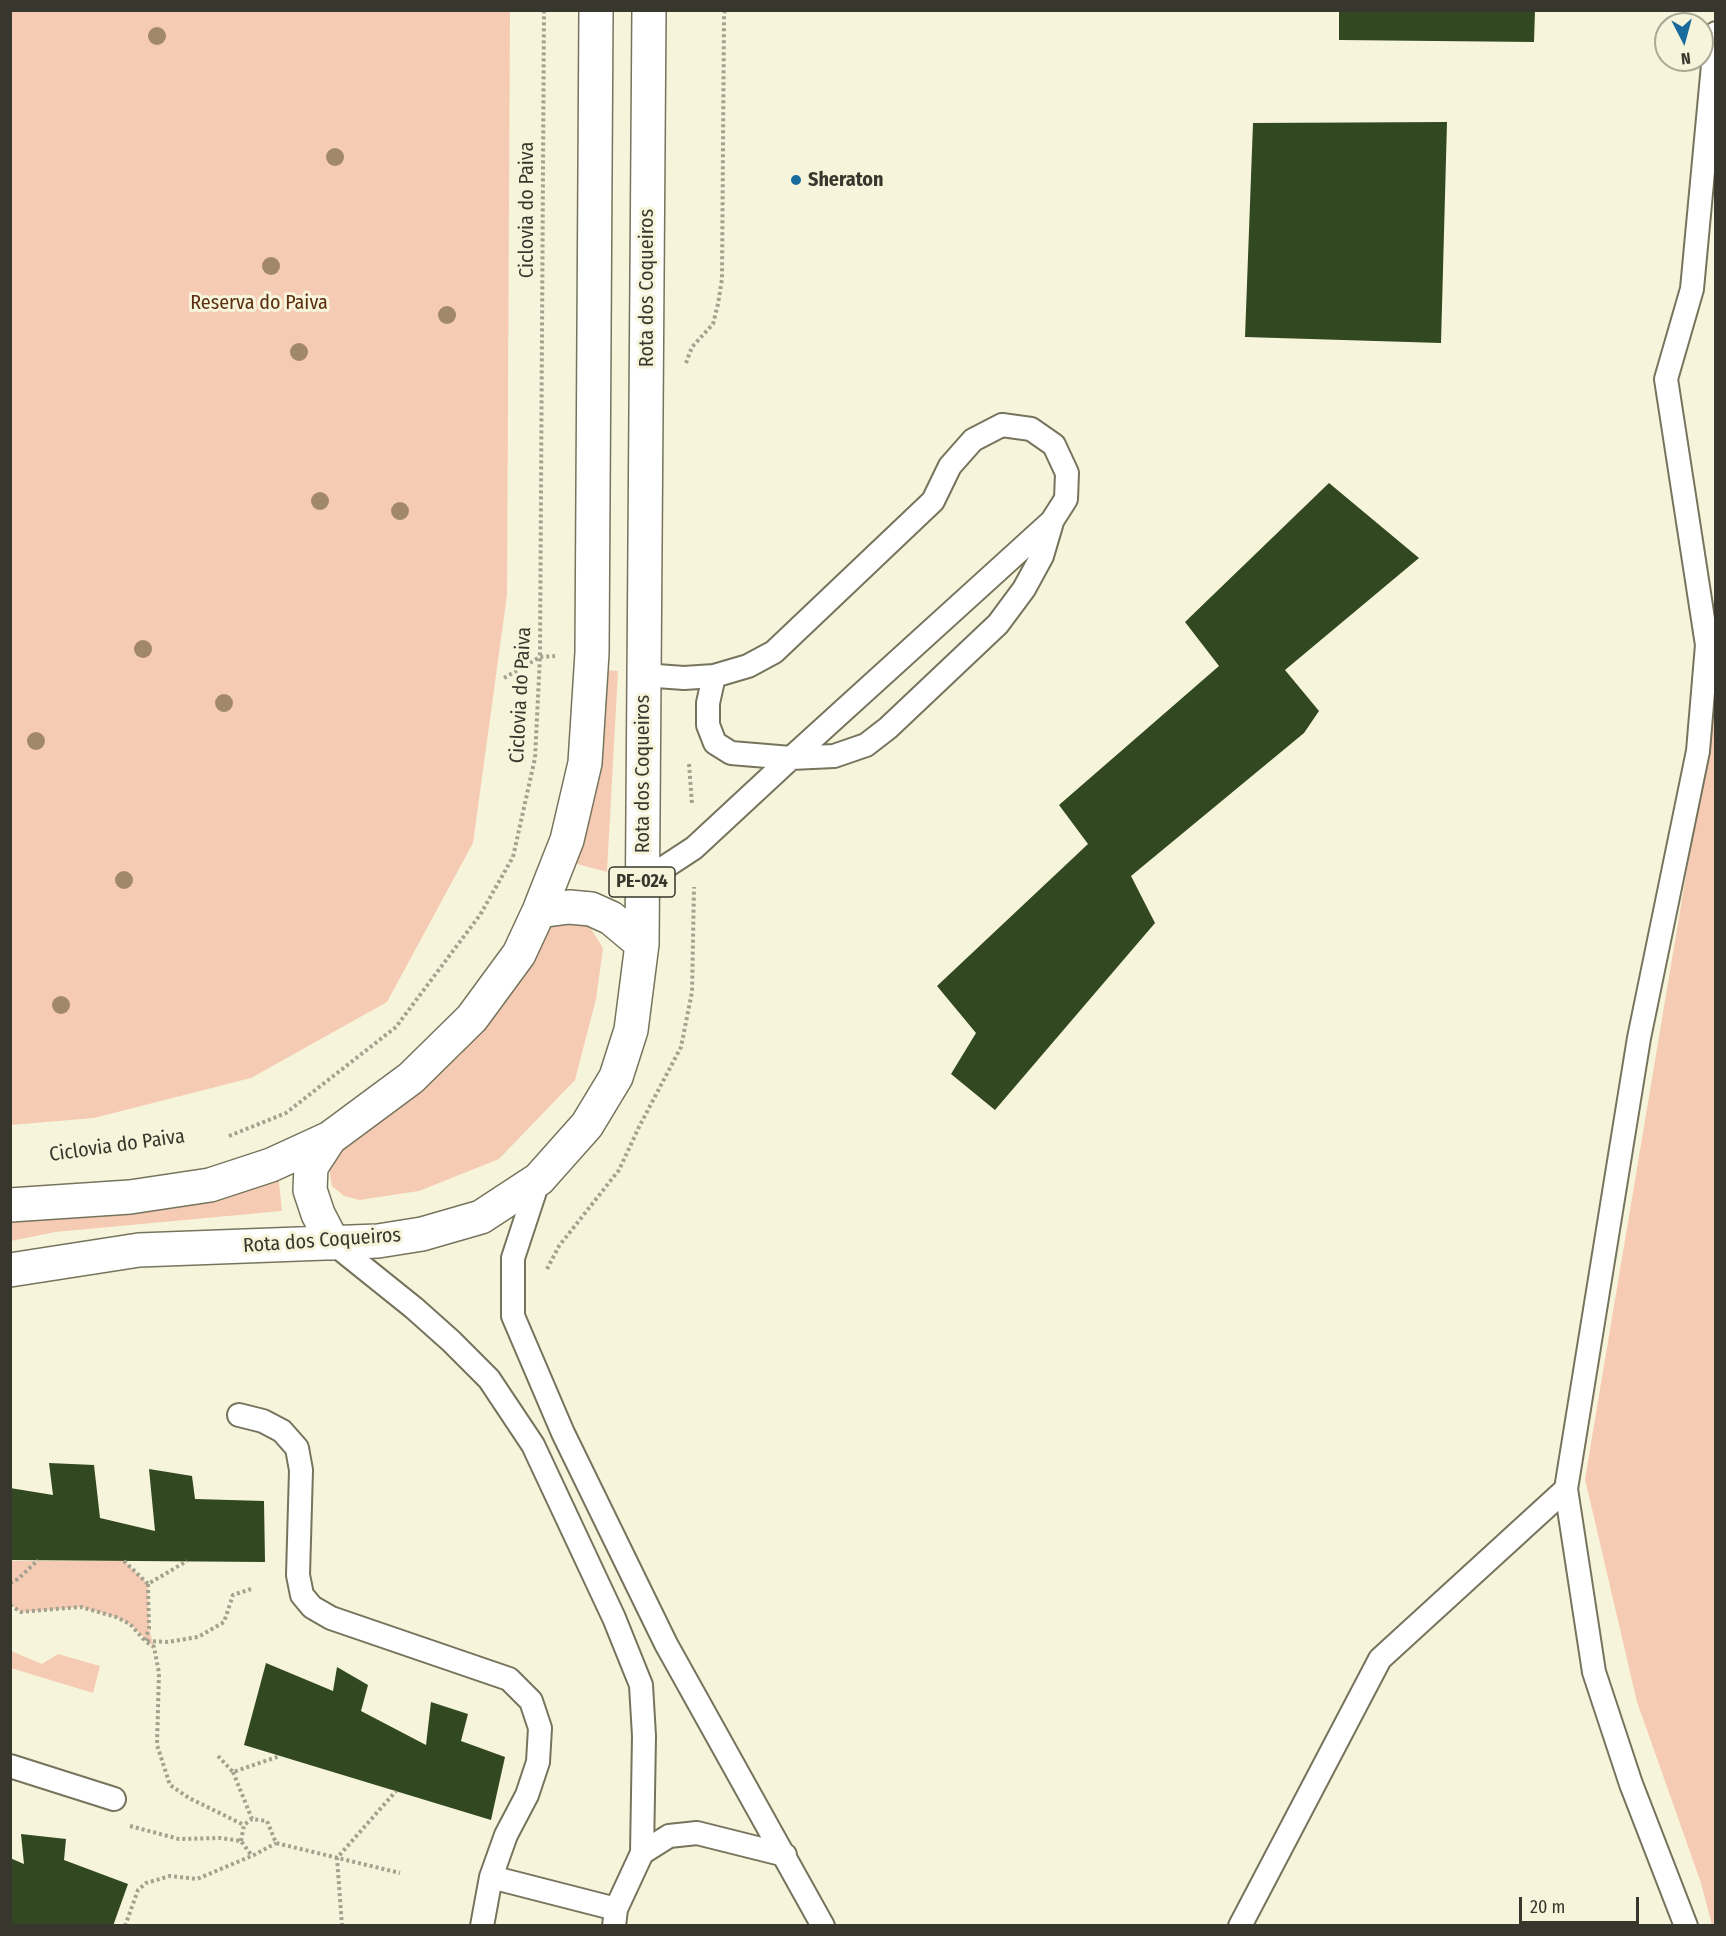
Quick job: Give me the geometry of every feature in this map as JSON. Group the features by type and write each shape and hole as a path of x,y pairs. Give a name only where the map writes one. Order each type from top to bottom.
{"main road":[{"path":"10,1205 130,1197 210,1185 271,1165 330,1138 411,1078 472,1018 519,954 567,840 585,762 592,653 596,10"},
{"name":"Rota dos Coqueiros","path":"10,1270 138,1250 378,1240 422,1234 481,1217 539,1179 587,1125 616,1077 631,1030 642,944 649,10"},
{"path":"539,911 569,907 591,909 611,918 642,944"},
{"path":"330,1138 311,1167 310,1190 318,1214 333,1243"}],"lane":[{"path":"1686,1926 1631,1784 1594,1672 1566,1489 1639,1038 1698,751 1707,645 1666,379 1692,289 1716,33"},
{"path":"642,882 694,848 1052,521 1066,499 1067,473 1054,445 1031,429 1002,425 973,440 950,465 933,501 774,652 748,666 714,676 684,678 643,675"},
{"path":"714,676 708,703 708,725 715,744 731,753 791,758 834,756 866,745 888,728 998,624 1024,589 1042,556 1052,521"},
{"path":"539,1179 513,1258 513,1316 563,1433 666,1644 823,1926"},
{"path":"333,1243 414,1308 489,1379 533,1445 614,1618 641,1685 644,1736 642,1853 615,1917 491,1876"},
{"path":"239,1415 262,1421 282,1431 297,1448 301,1470 298,1575 302,1595 312,1607 331,1618 509,1679 531,1701 540,1728 538,1762 527,1795 506,1835 491,1876 482,1926"},
{"path":"1240,1926 1380,1659 1566,1489"},
{"path":"10,1766 114,1799"},
{"path":"642,1853 669,1836 697,1833 785,1855"}],"path":[{"name":"Ciclovia do Paiva","path":"224,1139 286,1113 396,1027 480,915 513,856 535,758 540,657 543,10"},
{"path":"683,369 692,347 713,324 722,279 725,10"},
{"path":"545,1271 559,1246 619,1170 681,1047 692,992 694,848 689,758"},
{"path":"10,1583 18,1579 38,1560"},
{"path":"124,1561 148,1584 149,1628 145,1641"},
{"path":"148,1584 187,1561"},
{"path":"145,1641 168,1642 198,1637 224,1622 233,1595 251,1589"},
{"path":"10,1605 21,1612 81,1607 116,1617 130,1624 145,1641 154,1647 159,1673 157,1745 170,1785 189,1798 244,1825"},
{"path":"218,1756 233,1772 252,1818"},
{"path":"233,1772 280,1756"},
{"path":"342,1926 337,1858 396,1791"},
{"path":"241,1841 244,1825 252,1818"},
{"path":"252,1818 267,1821 276,1843"},
{"path":"123,1825 179,1839 221,1838 241,1841 252,1856"},
{"path":"125,1926 138,1890 146,1883 170,1876 197,1879 252,1856 276,1843 400,1873"}],"green space":[{"name":"Reserva do Paiva","path":"11,10 510,11 507,595 473,843 387,1002 251,1078 94,1118 11,1125"},
{"path":"602,670 618,671 607,872 566,861"},
{"path":"1715,702 1715,1925 1712,1925 1701,1883 1637,1702 1585,1479"},
{"path":"549,910 588,924 603,948 596,999 575,1080 499,1159 419,1191 359,1200 344,1196 332,1186 328,1163 354,1139 452,1062 522,973"},
{"path":"278,1173 282,1211 55,1232 11,1241 11,1222 116,1210"},
{"path":"10,1561 124,1561 148,1584 149,1628 154,1647 130,1624 116,1617 81,1607 21,1612 11,1605"},
{"path":"11,1651 42,1664 58,1654 100,1666 93,1693 11,1668"}],"building":[{"path":"1339,10 1535,10 1534,42 1339,40"},
{"path":"1447,122 1441,343 1245,337 1253,123"},
{"path":"1329,483 1419,558 1285,670 1319,711 1304,733 1131,876 1155,923 995,1110 951,1074 976,1033 937,986 1088,844 1059,805 1219,666 1185,622"},
{"path":"49,1463 94,1465 100,1518 155,1531 149,1469 192,1476 195,1499 264,1501 265,1562 10,1560 10,1488 53,1495"},
{"path":"266,1663 333,1691 337,1667 368,1685 361,1711 426,1745 431,1702 468,1714 461,1741 505,1757 491,1820 244,1745"},
{"path":"21,1834 66,1839 64,1860 128,1884 113,1926 10,1926 10,1858 24,1864"}],"place":[{"name":"Sheraton","path":"796,180"}]}
